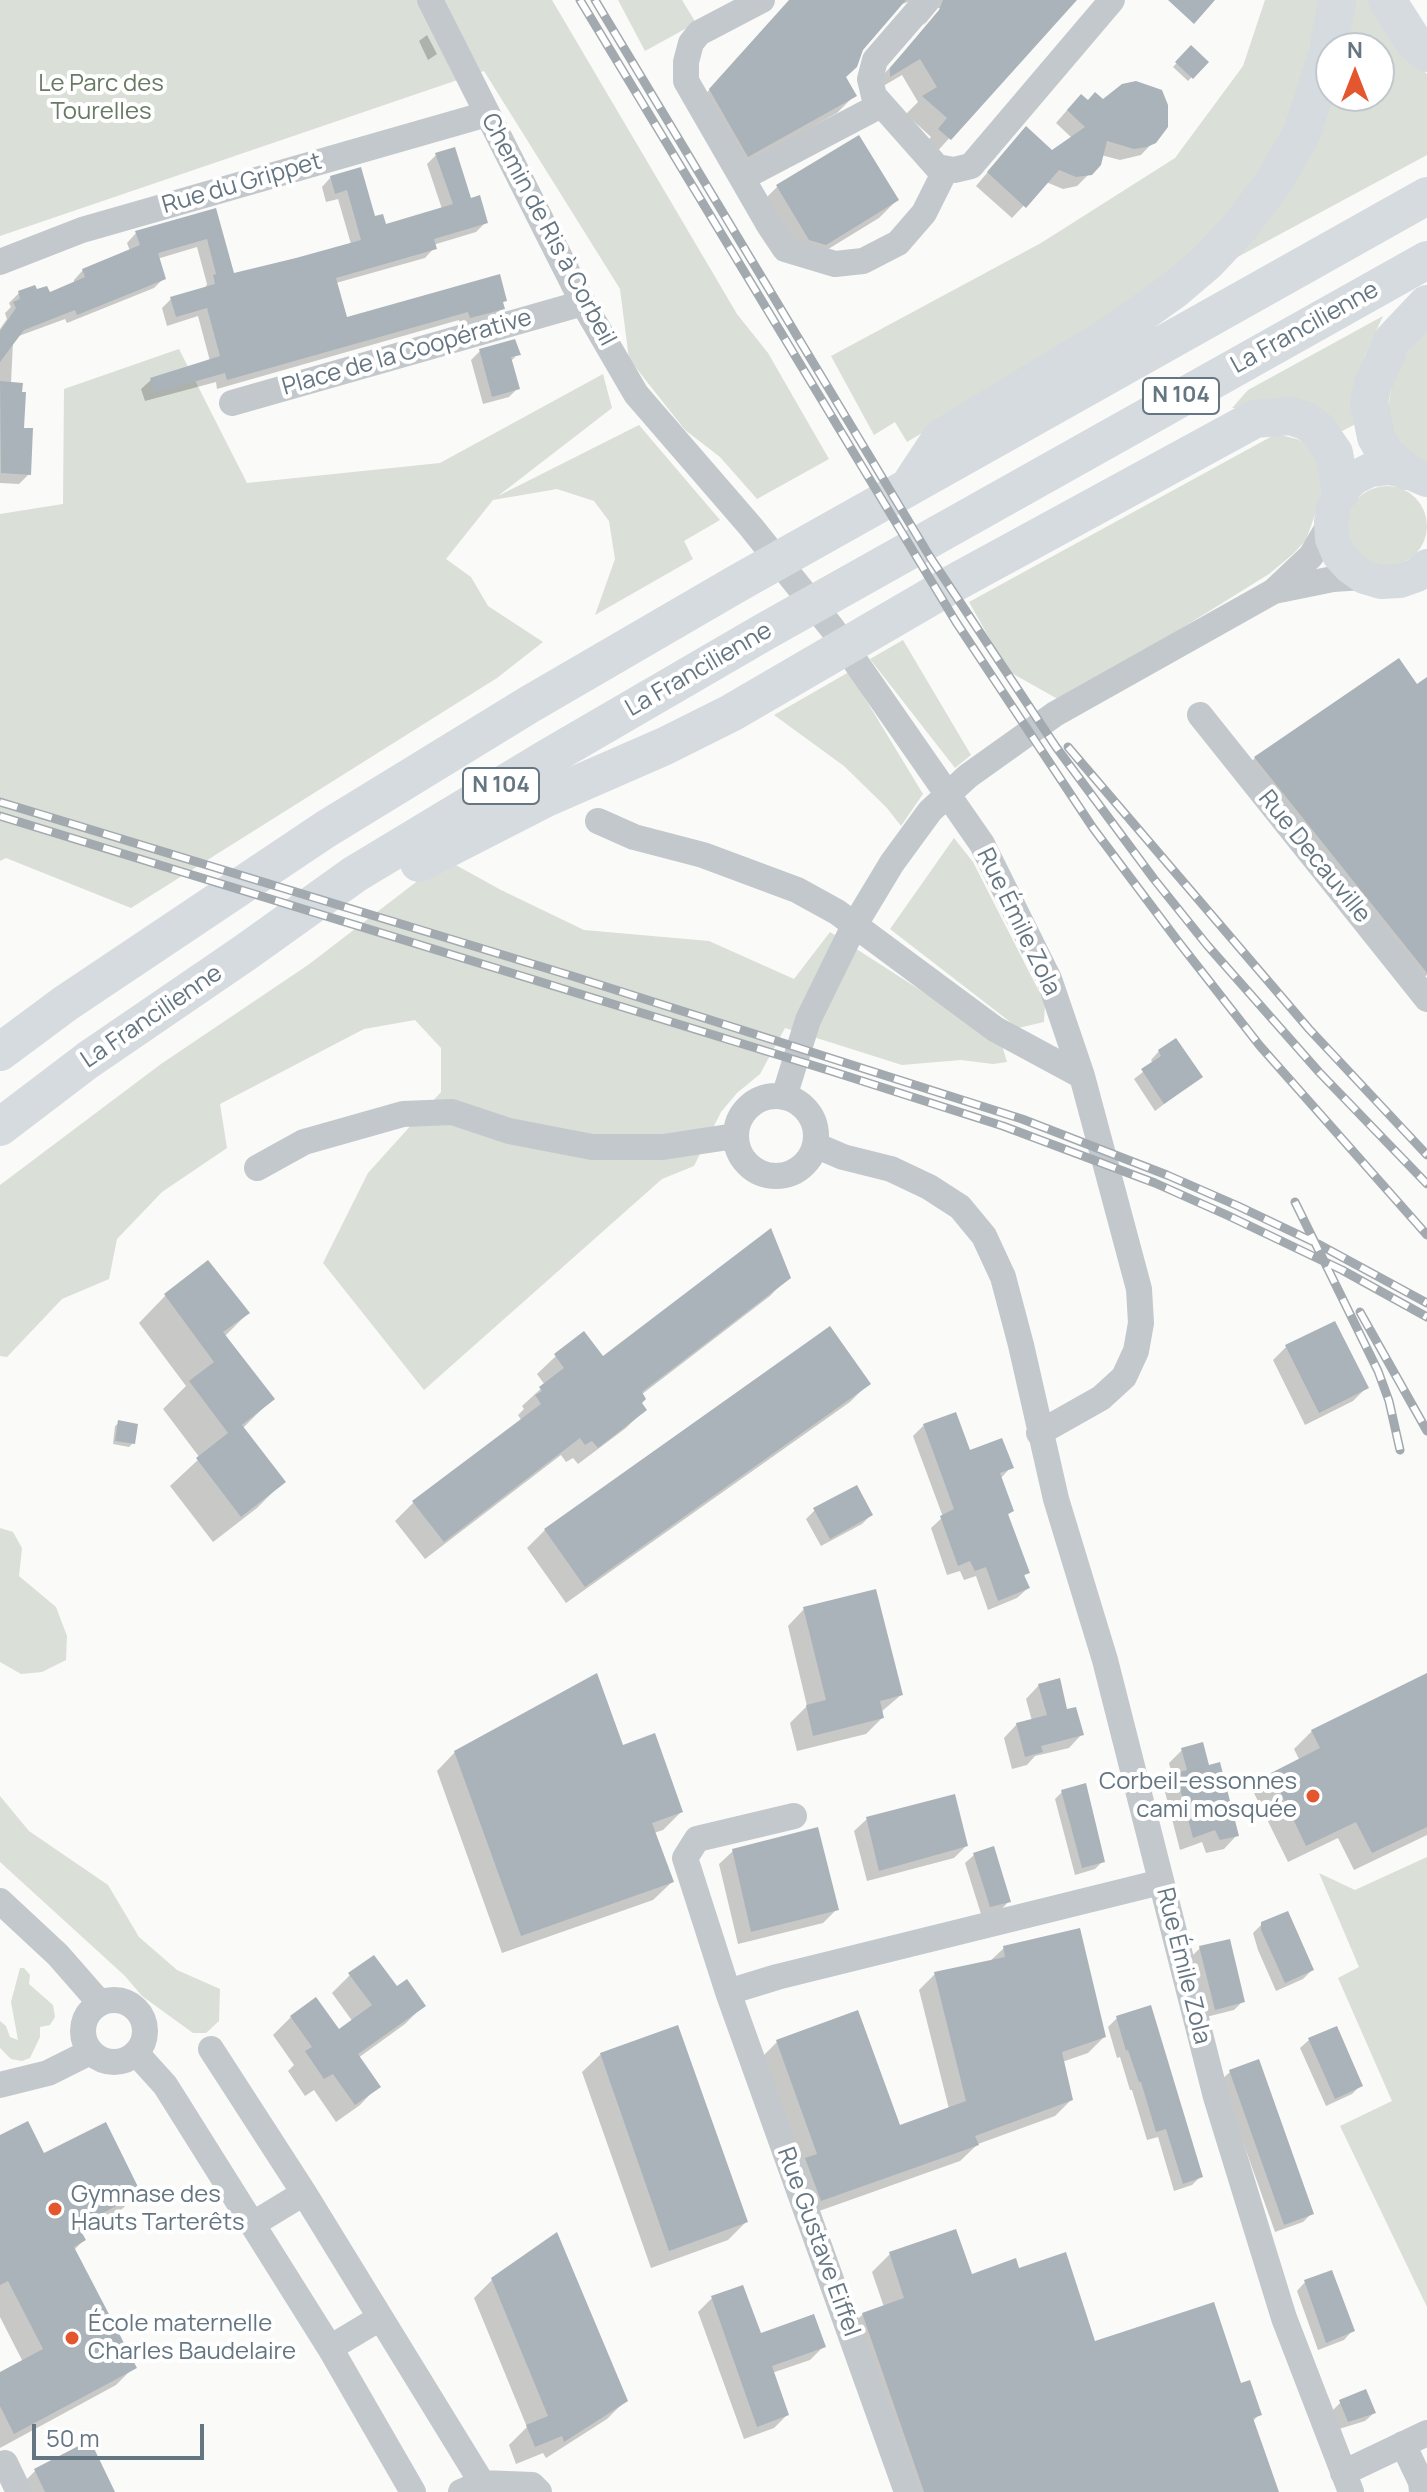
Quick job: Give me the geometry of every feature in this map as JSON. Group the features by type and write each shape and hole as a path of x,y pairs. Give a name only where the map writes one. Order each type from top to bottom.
{"highway":[{"path":"908,488 941,438 1111,335 1174,290 1207,262 1239,228 1273,183 1302,133 1328,52 1337,0"},
{"path":"1387,0 1413,41 1427,53"},
{"name":"N 104","path":"0,1052 66,1003 326,829 530,704 738,583 1427,196"},
{"name":"La Francilienne","path":"0,1127 88,1060 355,874 764,632 1427,260"},
{"path":"1421,478 1386,455 1376,437 1369,402 1377,372 1392,341 1427,304"},
{"path":"246,952 546,798 665,746 731,713 956,582 1255,419 1290,416 1306,421 1318,430 1334,453 1336,507"}],"main road":[{"path":"1421,478 1388,468 1370,470 1354,478 1336,507 1332,539 1339,555 1350,567 1364,577 1381,582 1400,581 1417,575 1427,566"}],"street":[{"name":"Chemin de Ris à Corbeil","path":"430,0 583,303 636,394 684,448"},
{"path":"762,0 699,33 691,43 686,62 686,81 785,249 835,264 863,261 898,243 924,213 946,169"},
{"path":"927,0 875,60 870,79 874,96 937,167 954,170 971,166 1112,0"},
{"path":"742,178 881,105"},
{"name":"Rue du Grippet","path":"0,262 82,230 487,114"},
{"name":"Place de la Coopérative","path":"232,403 583,303"},
{"name":"Rue Émile Zola","path":"684,448 832,628 982,844 1049,979 1082,1076 1139,1289 1141,1323 1136,1351 1124,1377 1101,1398 1039,1433"},
{"path":"784,1097 808,1020 854,926 892,863 930,811 968,776 1055,714 1274,591 1311,556 1336,507"},
{"path":"1274,591 1333,579 1364,577"},
{"name":"Rue Decauville","path":"1200,715 1427,999"},
{"path":"598,821 634,837 762,875 837,912 995,1029 1082,1076"},
{"path":"770,1096 784,1097 803,1107 813,1121 815,1145 804,1165 786,1175 774,1177 759,1173 746,1164 738,1151 735,1136 745,1110 770,1096"},
{"path":"257,1168 304,1142 403,1114 452,1112 509,1131 592,1147 663,1147 735,1136"},
{"name":"Rue Émile Zola","path":"815,1145 843,1157 891,1169 929,1187 960,1207 984,1236 1003,1277 1056,1499 1082,1576 1105,1660 1220,2112 1284,2318 1347,2482"},
{"name":"Rue Gustave Eiffel","path":"794,1816 697,1839 685,1858 728,1992 907,2492"},
{"path":"728,1992 777,1977 1161,1882"},
{"path":"0,1901 58,1955 100,2003"},
{"path":"123,2001 133,2006 140,2015 145,2035 136,2053 118,2062 98,2058 90,2052 82,2031 84,2019 100,2003 123,2001"},
{"path":"211,2049 380,2318 472,2488 532,2485 539,2492"},
{"path":"0,2085 48,2073 90,2052"},
{"path":"136,2053 165,2085 253,2224 330,2348 413,2492"},
{"path":"253,2224 304,2193"},
{"path":"330,2348 380,2318"},
{"path":"1347,2482 1415,2439 1422,2492"},
{"path":"0,2465 5,2463 19,2492"}],"green space":[{"name":"Le Parc des Tourelles","path":"0,0 552,0 737,314 768,353 829,459 757,499 720,457 685,430 629,359 620,289 484,71 0,236"},
{"path":"618,0 682,0 696,23 645,51"},
{"path":"1265,0 1322,0 1292,117 1263,173 1178,270 1120,314 907,442 895,422 874,435 831,356 1041,243 1175,158 1243,66"},
{"path":"1349,0 1370,0 1392,32 1343,32"},
{"path":"1395,36 1413,62 1427,74 1427,155 1221,266 1321,112 1395,112"},
{"path":"1383,316 1364,357 1360,422 1338,433 1243,408 1232,408 1248,390"},
{"path":"1427,324 1427,464 1403,448 1390,431 1388,406 1395,371"},
{"path":"179,349 247,483 440,463 603,374 612,408 498,496 639,425 720,520 684,541 693,559 595,615 615,559 609,521 594,501 557,489 493,500 446,559 471,577 488,606 543,642 497,678 131,908 6,858 0,861 0,514 63,504 64,389"},
{"path":"1276,434 1297,439 1315,449 1323,492 1306,540 1293,554 1269,574 1063,702 1008,671 969,602"},
{"path":"1387,486 1402,489 1415,498 1424,511 1427,526 1424,541 1415,554 1402,563 1387,566 1372,563 1359,554 1350,541 1347,526 1350,511 1359,498 1372,489"},
{"path":"903,640 971,755 955,768 870,659"},
{"path":"849,672 923,794 901,826 844,766 774,715"},
{"path":"954,838 973,862 1045,1003 1044,1022 1018,1028 890,929"},
{"path":"452,863 584,930 709,941 794,979 830,932 1001,1042 1007,1062 993,1064 961,1060 902,1065 785,1028 760,1074 737,1093 721,1112 694,1166 662,1179 424,1390 323,1263 368,1173 441,1092 441,1048 415,1020 364,1029 220,1104 227,1148 162,1192 117,1239 109,1279 62,1299 7,1357 0,1356 0,1185 161,1064 308,965 424,876"},
{"path":"0,1528 13,1532 22,1548 19,1576 56,1607 67,1636 66,1660 42,1672 21,1674 0,1662"},
{"path":"0,1796 29,1831 108,1885 139,1937 177,1970 220,1989 219,2021 206,2033 193,2033 142,1996 125,1976 0,1862"},
{"path":"1427,1857 1427,2307 1340,2126 1392,2101 1338,1978 1359,1967 1319,1873 1355,1890"},
{"path":"20,1968 30,1975 29,1984 53,2005 55,2017 50,2025 40,2027 40,2037 30,2058 22,2061 11,2059 0,2048 0,2021 6,2026 10,2037 18,2040 11,2002"}],"building":[{"path":"789,0 906,0 863,50 857,67 846,77 857,96 748,157 709,89"},
{"path":"943,0 1077,0 951,140 938,129 947,118 922,96 937,87 920,59 890,77 890,68 939,10"},
{"path":"1168,0 1215,0 1194,24"},
{"path":"1191,45 1209,62 1193,79 1175,62"},
{"path":"1136,81 1162,90 1168,105 1168,127 1156,143 1134,149 1107,141 1101,165 1092,175 1076,177 1059,170 1026,208 987,172 1026,126 1052,150 1085,127 1067,110 1081,94 1088,100 1095,92 1103,99 1122,84"},
{"path":"859,135 899,200 826,245 809,240 776,185"},
{"path":"455,147 471,198 480,195 488,223 434,239 437,249 336,278 347,317 500,274 507,301 503,302 505,309 470,318 468,312 227,380 225,373 154,393 150,378 220,356 207,308 176,317 170,297 215,284 213,275 216,274 207,239 158,253 166,279 77,315 75,310 24,330 0,362 0,331 16,308 13,302 20,299 18,291 35,285 37,289 47,286 50,292 85,277 82,269 140,245 135,231 216,208 234,273 296,258 361,240 347,190 335,194 330,176 361,167 375,216 383,214 386,224 453,204 435,153"},
{"path":"515,339 521,355 511,357 520,389 492,397 479,349"},
{"path":"0,381 23,383 22,392 26,392 24,428 33,428 31,475 1,473"},
{"path":"1399,658 1417,684 1427,677 1427,973 1254,757"},
{"path":"1176,1038 1203,1077 1164,1104 1141,1069 1161,1056 1158,1050"},
{"path":"771,1228 791,1278 642,1392 646,1399 642,1403 647,1410 598,1448 592,1441 585,1445 580,1438 444,1542 412,1501 541,1404 535,1395 542,1391 539,1387 564,1368 554,1354 584,1331 603,1356"},
{"path":"208,1260 250,1313 223,1332 275,1399 242,1425 286,1482 241,1517 196,1458 228,1433 189,1381 214,1362 164,1294"},
{"path":"1335,1321 1369,1388 1319,1413 1285,1345"},
{"path":"830,1326 871,1384 585,1587 544,1529"},
{"path":"956,1412 970,1450 1002,1438 1014,1468 1000,1473 1014,1511 1008,1514 1030,1573 1024,1575 1030,1588 998,1601 986,1567 975,1571 970,1561 958,1566 940,1516 954,1509 923,1424"},
{"path":"118,1420 138,1424 135,1444 115,1441"},
{"path":"857,1485 873,1515 830,1539 813,1508"},
{"path":"876,1589 903,1695 880,1701 884,1718 813,1736 806,1705 826,1700 803,1607"},
{"path":"597,1673 623,1745 655,1733 683,1812 652,1823 674,1882 521,1936 454,1751"},
{"path":"1427,1673 1427,1827 1372,1853 1356,1822 1306,1846 1271,1773 1320,1748 1311,1730"},
{"path":"1060,1678 1067,1709 1076,1707 1084,1735 1041,1746 1043,1752 1025,1757 1016,1723 1047,1715 1038,1684"},
{"path":"1203,1742 1209,1765 1220,1762 1239,1836 1220,1840 1215,1830 1193,1838 1176,1773 1187,1770 1181,1748"},
{"path":"1086,1783 1105,1862 1082,1868 1061,1790"},
{"path":"955,1794 968,1846 879,1871 866,1817"},
{"path":"818,1827 839,1910 751,1932 732,1849"},
{"path":"994,1846 1011,1902 990,1907 973,1853"},
{"path":"1288,1911 1314,1970 1285,1983 1261,1930 1261,1922"},
{"path":"1080,1928 1106,2037 1062,2052 1073,2100 975,2136 979,2145 821,2201 805,2158 817,2154 776,2040 858,2010 900,2125 966,2101 934,1972 1005,1957 1003,1946"},
{"path":"1230,1939 1245,2002 1215,2010 1199,1946"},
{"path":"374,1955 397,1986 407,1979 426,2006 358,2054 381,2087 355,2105 333,2074 324,2079 305,2051 312,2047 290,2016 316,1997 339,2029 372,2005 348,1973"},
{"path":"1151,2005 1203,2177 1183,2184 1166,2129 1156,2132 1116,2016"},
{"path":"678,2025 748,2222 669,2251 600,2053"},
{"path":"1337,2026 1363,2086 1335,2099 1308,2038"},
{"path":"1259,2059 1314,2214 1284,2225 1229,2070"},
{"path":"28,2121 44,2153 106,2122 141,2193 78,2226 86,2240 74,2247 137,2368 14,2434 0,2406 0,2372 43,2349 8,2281 0,2285 0,2135"},
{"path":"956,2229 972,2274 1016,2258 1019,2268 1066,2252 1095,2341 1214,2302 1241,2383 1250,2380 1262,2415 1253,2418 1279,2492 924,2492 862,2313 904,2298 889,2252"},
{"path":"557,2232 628,2401 564,2442 562,2436 535,2447 526,2425 548,2416 491,2278"},
{"path":"1332,2270 1355,2331 1326,2343 1304,2280"},
{"path":"743,2285 761,2333 814,2314 826,2347 772,2366 789,2415 757,2427 711,2296"},
{"path":"1366,2389 1376,2413 1348,2422 1339,2400"},
{"path":"90,2440 115,2492 45,2492 34,2469"}],"railway":[{"path":"580,0 956,622 1093,828 1260,1046 1427,1235"},
{"path":"595,0 930,557 1056,747 1207,945 1319,1072 1427,1184"},
{"path":"1068,747 1309,1029 1427,1155"},
{"path":"0,802 572,976 1022,1119 1238,1206 1318,1244 1427,1303"},
{"path":"0,816 1003,1126 1155,1183 1229,1216 1342,1270 1427,1317"},
{"path":"1295,1202 1378,1371 1389,1401 1400,1450"},
{"path":"1360,1312 1427,1431"}],"place":[{"name":"Corbeil-essonnes cami mosquée","path":"1313,1796"},
{"name":"Gymnase des Hauts Tarterêts","path":"55,2209"},
{"name":"École maternelle Charles Baudelaire","path":"72,2338"}]}
